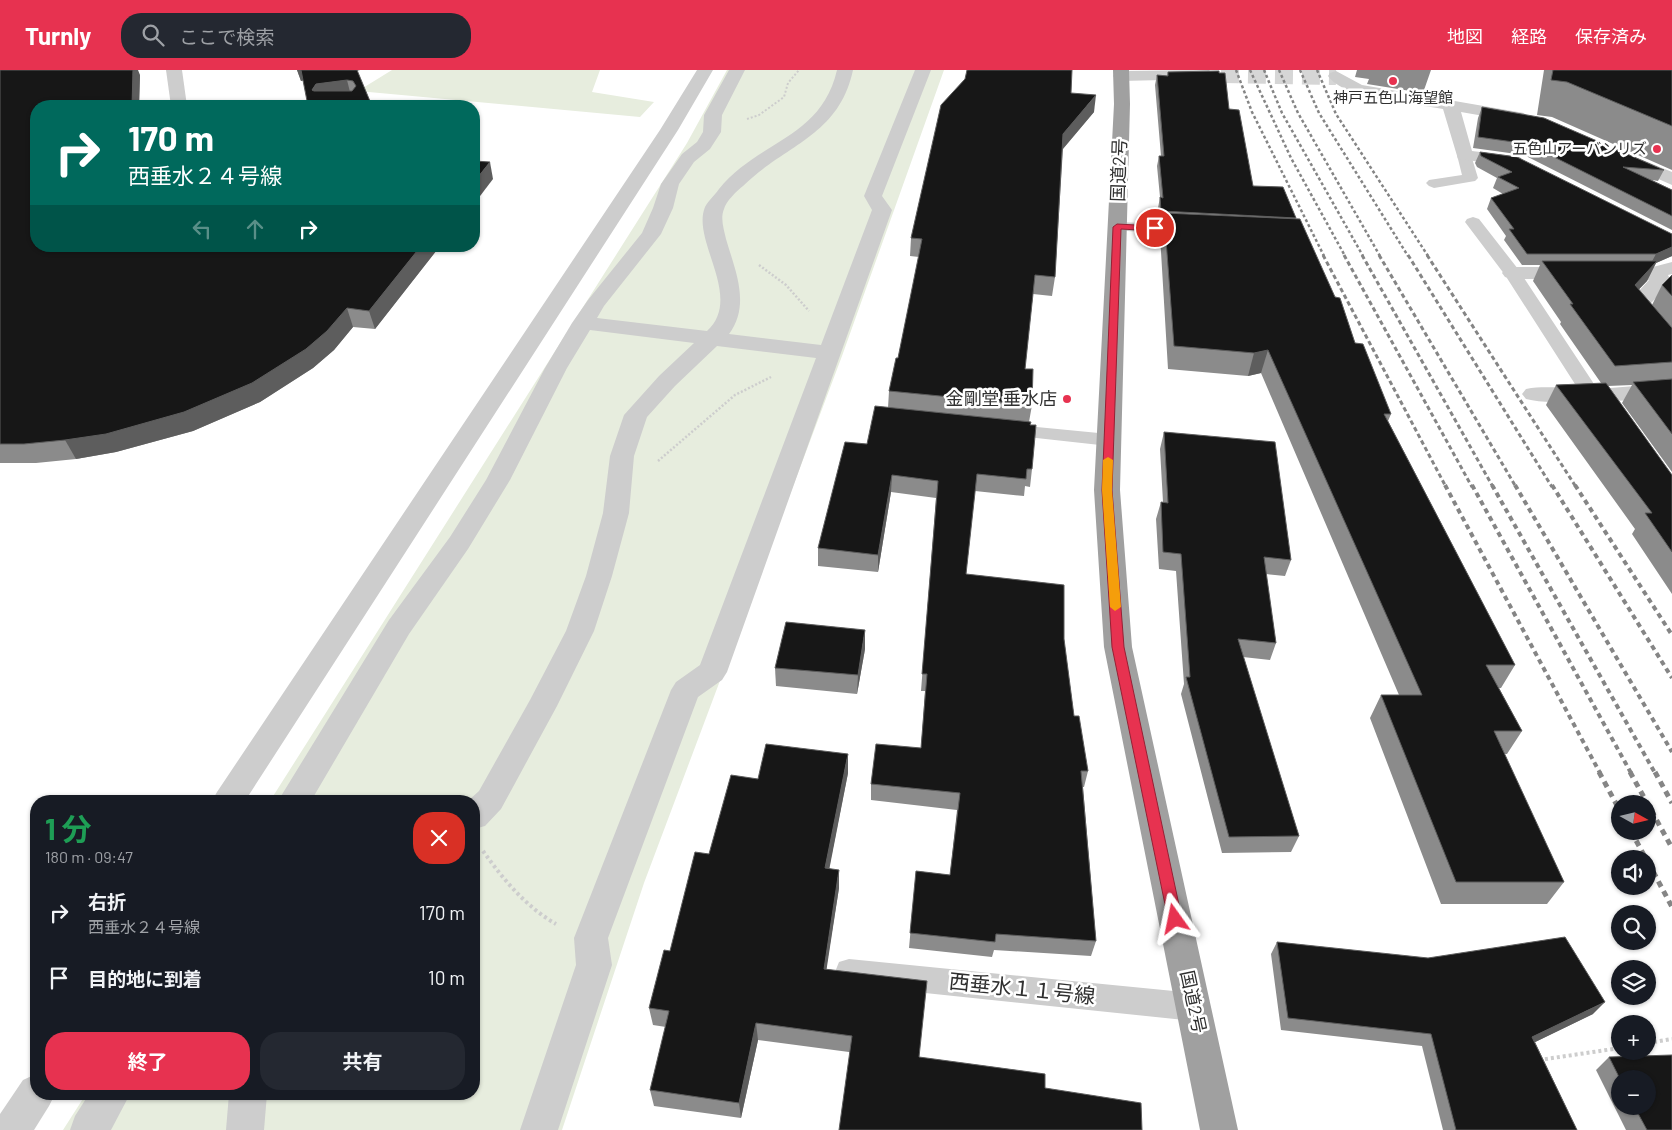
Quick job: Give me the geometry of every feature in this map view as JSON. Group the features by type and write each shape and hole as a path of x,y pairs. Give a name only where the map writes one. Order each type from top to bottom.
{"highway":[{"name":"国道2号","path":"1121,73 1107,490 1118,647 1219,1130"}],"street":[{"path":"174,70 178,100"},
{"path":"232,795 663,138 705,70"},
{"path":"298,795 399,627 459,544 498,480 556,368 583,323 618,274 651,234 663,208 670,184 688,158 704,145 712,132 713,115 737,70"},
{"path":"480,810 490,800 542,706 580,631 599,576 616,513 622,456 636,415 666,381 722,329 730,310 730,289 713,227 714,208 730,188 749,170 812,128 831,107 841,88 845,70"},
{"path":"539,1130 594,965 591,938 686,690 712,672 882,210 874,196 923,70"},
{"path":"1121,73 1221,74"},
{"path":"1336,76 1357,89 1536,121"},
{"path":"1451,106 1464,155 1517,161 1534,170"},
{"path":"1612,152 1672,178"},
{"path":"1512,273 1663,271 1658,285 1637,305 1672,345"},
{"path":"583,323 830,353"},
{"path":"1534,394 1672,390"},
{"path":"1596,393 1620,420"},
{"path":"12,1130 31,1100"},
{"path":"89,1130 107,1100"},
{"path":"245,1130 248,1100"}],"lane":[{"path":"1434,183 1470,178 1464,155"},
{"path":"1473,222 1512,273 1596,393"},
{"path":"1117,227 1203,231"},
{"path":"984,428 1109,440"},
{"name":"西垂水１１号線","path":"849,972 1194,1007"}],"path":[{"path":"712,132 759,115 784,97 788,83 799,70"},
{"path":"722,255 754,262 776,275 797,295 813,317 830,353"},
{"path":"616,513 640,477 735,395 773,376"},
{"path":"480,846 513,889 548,920 591,938"},
{"path":"1656,1042 1672,1040"},
{"path":"1531,1062 1611,1049"}],"green space":[{"path":"392,70 600,70 592,92 654,102 640,117 480,102 480,100 456,100 358,91"},
{"path":"727,70 944,70 842,356 644,883 562,1130 63,1130 82,1100 480,1100 480,795 274,795 687,143"}],"building":[{"path":"0,70 133,70 132,100 30,100 30,252 416,252 369,311 347,308 327,331 306,349 252,383 184,412 106,434 24,444 0,444"},
{"path":"301,70 357,70 370,100 307,100","holes":["347,80 353,81 356,86 352,91 312,90 316,84"]},
{"path":"967,70 1072,70 1071,93 1096,95 1063,134 1055,277 1035,275 1025,369 1033,369 1032,405 889,391 896,358 898,358 922,239 911,238 941,105 965,79"},
{"path":"1553,70 1672,70 1672,126 1567,82 1551,80"},
{"path":"1219,71 1219,73 1225,73 1229,109 1239,110 1253,186 1283,187 1296,218 1161,211 1160,197 1163,198 1159,156 1164,156 1157,75 1168,76 1168,72"},
{"path":"1482,107 1544,118 1664,170 1623,167 1672,190 1672,216 1528,144 1478,137"},
{"path":"1480,152 1517,157 1672,234 1672,247 1656,254 1527,254 1509,229 1514,229 1491,198 1519,188 1498,177 1512,172 1481,156"},
{"path":"480,161 490,162 480,174"},
{"path":"1164,213 1300,219 1335,297 1340,298 1355,343 1363,344 1391,414 1384,414 1515,665 1486,665 1522,731 1494,731 1564,882 1456,882 1381,695 1422,695 1268,350 1254,353 1174,346"},
{"path":"1542,261 1657,261 1635,285 1672,328 1672,362 1615,366 1570,304 1573,304"},
{"path":"1672,275 1672,296 1662,285"},
{"path":"1672,379 1672,434 1633,382"},
{"path":"1606,383 1672,475 1672,552 1645,513 1652,513 1556,385"},
{"path":"875,406 1031,422 1030,425 1036,425 1032,469 1027,469 1026,479 977,474 966,574 1064,585 1064,639 1074,716 1079,716 1088,771 1081,771 1096,941 996,934 995,942 910,933 916,871 950,875 960,793 871,784 876,744 921,748 927,674 922,674 938,481 892,475 878,555 818,548 845,442 867,444"},
{"path":"1164,432 1275,442 1291,560 1264,557 1276,643 1238,639 1299,836 1229,837 1186,677 1190,677 1181,554 1163,552 1161,502 1168,503"},
{"path":"786,622 865,630 858,675 775,668"},
{"path":"766,744 848,754 825,868 839,870 824,969 927,981 919,1057 1045,1074 1045,1088 1141,1103 1142,1130 839,1130 852,1036 756,1023 739,1103 650,1090 669,1011 649,1008 664,950 670,951 695,852 709,854 731,775 758,779"},
{"path":"1565,937 1605,1002 1532,1037 1577,1130 1456,1130 1431,1034 1288,1018 1277,942 1428,958"},
{"path":"1672,1055 1672,1130 1647,1130 1639,1115 1656,1115 1656,1070 1616,1070 1609,1057 1611,1057 1611,1060 1656,1060 1656,1056"}],"tunnel":[{"path":"1221,74 1336,76"}],"railway":[{"path":"1236,70 1252,112 1324,256"},
{"path":"1250,70 1291,158 1345,256"},
{"path":"1264,70 1282,113 1363,256"},
{"path":"1279,70 1298,113 1380,256"},
{"path":"1300,70 1319,113 1408,256"},
{"path":"1317,70 1336,114 1428,256"},
{"path":"1323,255 1446,487"},
{"path":"1344,255 1472,487"},
{"path":"1362,255 1493,487"},
{"path":"1379,255 1516,487"},
{"path":"1408,255 1552,487"},
{"path":"1427,255 1576,487"},
{"path":"1445,485 1600,773"},
{"path":"1472,485 1631,773"},
{"path":"1492,485 1655,773"},
{"path":"1515,485 1672,752"},
{"path":"1552,485 1672,678"},
{"path":"1575,485 1672,635"},
{"path":"1599,772 1611,795"},
{"path":"1630,772 1672,848"},
{"path":"1655,772 1672,803"},
{"path":"1636,840 1641,850"},
{"path":"1656,877 1672,907"}],"slow traffic":[{"path":"1108,460 1107,490 1115,607"}],"place":[{"name":"神戸五色山海望館","path":"1393,81"},
{"name":"五色山アーバンリズ","path":"1657,149"},
{"name":"金剛堂 垂水店","path":"1067,399"}],"route":[{"path":"1155,228 1117,227 1107,490 1118,647 1175,919"}]}
